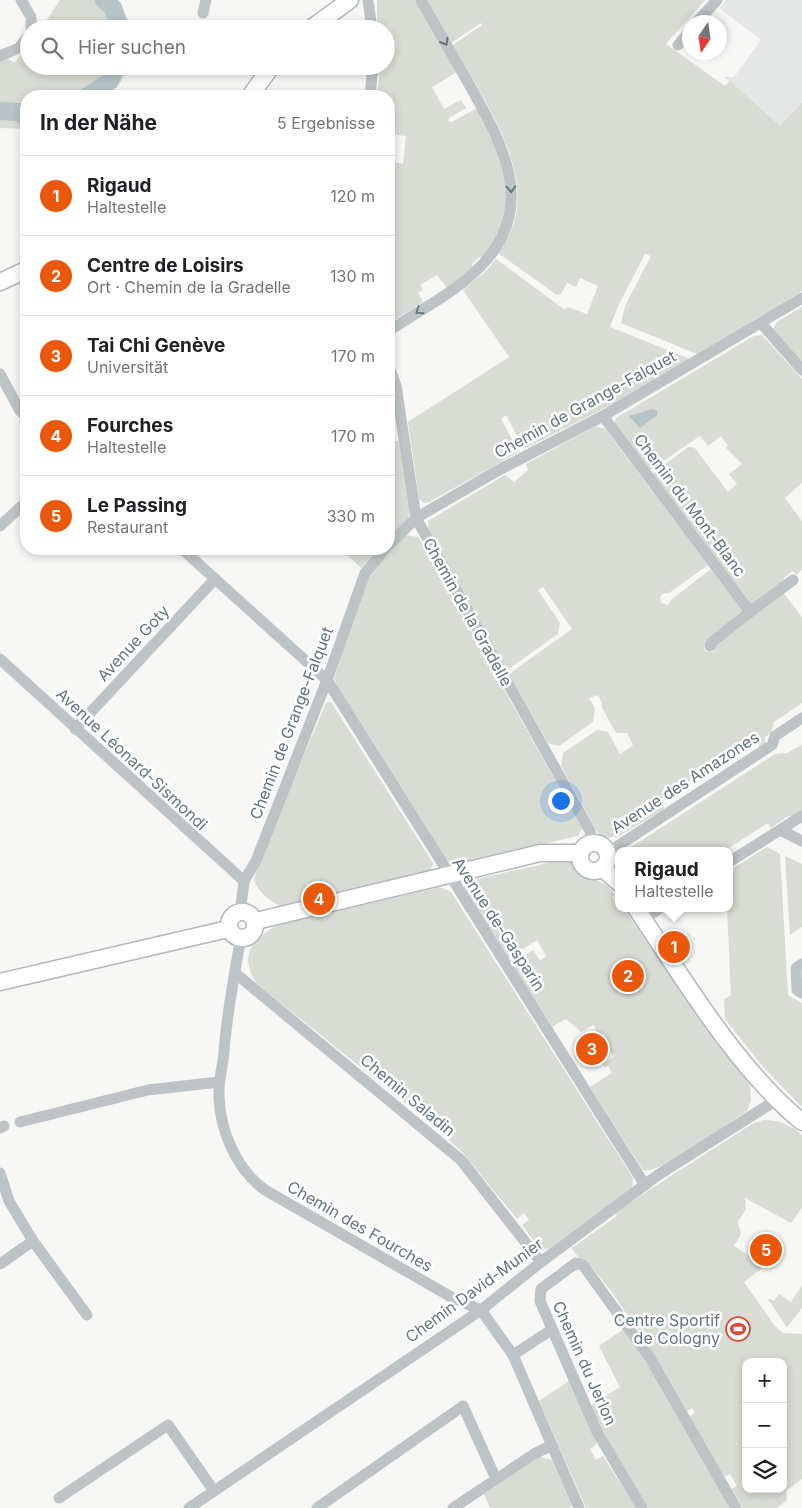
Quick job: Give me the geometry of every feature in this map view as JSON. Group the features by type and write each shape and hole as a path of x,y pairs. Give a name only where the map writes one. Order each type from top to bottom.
{"street":[{"path":"21,0 31,20"},
{"path":"203,13 206,0"},
{"path":"322,20 350,0"},
{"path":"368,0 371,20"},
{"path":"395,326 449,291 482,266 504,232 511,204 510,171 494,129 421,0"},
{"path":"703,15 717,0"},
{"path":"678,45 682,40"},
{"path":"0,56 20,47"},
{"path":"254,90 265,75"},
{"path":"371,90 372,75"},
{"path":"0,282 20,273"},
{"name":"Chemin de Grange-Falquet","path":"395,539 416,518 497,471 603,416 802,298"},
{"path":"761,323 802,370"},
{"path":"0,374 20,411"},
{"name":"Chemin de la Gradelle","path":"395,388 416,518 590,831 586,848"},
{"name":"Chemin du Mont-Blanc","path":"603,416 750,612"},
{"path":"0,526 20,508"},
{"name":"Avenue de-Gasparin","path":"189,555 326,680 645,1185"},
{"name":"Chemin de Grange-Falquet","path":"240,914 244,882 256,861 365,573 380,555"},
{"name":"Avenue Goty","path":"75,729 215,579"},
{"path":"710,646 712,642 793,580"},
{"name":"Avenue Léonard-Sismondi","path":"0,660 244,882"},
{"name":"Avenue des Amazones","path":"625,847 772,745 775,736 802,718"},
{"path":"733,859 802,816"},
{"path":"780,830 802,841"},
{"path":"256,922 540,854 586,848 600,844 605,861 615,877"},
{"path":"586,848 581,862 586,868 594,870 605,861"},
{"name":"Avenue des Amazones","path":"605,861 615,854"},
{"path":"235,933 230,920 240,914 250,914 256,922"},
{"path":"640,914 729,1043 778,1099 802,1122"},
{"path":"0,982 235,933 253,932 256,922"},
{"name":"Chemin des Fourches","path":"235,933 235,973 230,994 219,1082 221,1112 226,1135 237,1158 254,1182 265,1190 453,1298 481,1310"},
{"path":"802,964 796,968 798,990 802,993"},
{"name":"Chemin Saladin","path":"235,973 461,1160 541,1262"},
{"path":"20,1122 148,1090 219,1082"},
{"name":"Chemin David-Munier","path":"189,1508 481,1310 541,1262 645,1185 778,1099"},
{"path":"0,1173 9,1202 33,1241 87,1315"},
{"path":"0,1264 33,1241"},
{"name":"Chemin du Jerlon","path":"642,1508 596,1432 540,1301 540,1291 576,1263 583,1265 650,1358 736,1508"},
{"path":"481,1310 513,1355 579,1508"},
{"path":"513,1355 551,1330"},
{"path":"317,1508 463,1406 496,1479"},
{"path":"59,1498 168,1425 214,1491"},
{"path":"453,1508 552,1445"}],"shaded area":[{"path":"60,0 113,0 127,20 47,20"},
{"path":"377,0 417,0 457,72 432,87 444,109 461,100 466,108 449,118 448,121 452,122 477,108 496,146 508,190 508,204 505,217 496,238 484,257 479,257 472,264 472,269 447,288 437,275 420,285 423,290 418,293 423,302 395,319 395,162 403,164 406,136 395,135 395,90 377,90 379,75 395,75 395,20 377,20"},
{"path":"427,0 705,0 692,15 682,15 682,26 666,44 682,55 682,60 688,60 725,86 730,81 780,126 802,102 802,291 697,354 621,323 625,306 651,256 645,254 619,304 610,327 690,359 630,395 524,449 506,415 501,419 519,452 424,503 419,499 408,422 509,357 463,290 486,271 496,259 565,310 567,307 587,314 598,286 580,278 576,287 567,283 561,294 557,295 498,253 512,228 517,201 515,174 507,146 495,119 453,45 482,25 481,23 451,43"},
{"path":"726,0 802,0 802,102 780,126 724,77 734,77 761,40 719,8"},
{"path":"20,56 20,75 124,75 117,88 109,87 105,90 20,90 20,129 0,128 0,59 6,58 14,62"},
{"path":"802,307 802,364 773,329 777,322"},
{"path":"762,335 802,379 802,483 785,498 802,521 802,570 796,575 793,571 784,578 782,585 750,606 651,475 688,447 694,447 728,492 737,484 729,474 742,464 726,448 728,446 721,436 708,446 700,436 649,471 614,424 616,418 754,336"},
{"path":"653,409 657,411 657,415 640,428 629,416"},
{"path":"596,426 605,429 708,565 669,593 662,594 660,597 661,603 668,605 672,599 711,569 744,613 705,643 704,648 706,652 714,652 715,643 783,592 802,617 802,703 774,722 771,733 765,737 765,744 760,747 755,741 662,798 664,809 616,838 614,836 606,839 599,835 561,766 563,753 597,730 608,732 620,754 633,745 627,733 616,733 602,708 598,695 589,698 595,709 593,722 559,746 548,743 509,674 572,629 543,587 538,590 560,623 558,634 510,668 505,667 428,531 428,521 505,475 514,482 528,470 526,464"},
{"path":"395,441 399,441 410,509 408,520 395,532"},
{"path":"405,535 418,537 582,828 578,836 456,864 445,860 342,697 334,679 361,593 376,565 386,555 395,555 395,545"},
{"path":"347,555 373,555 361,568"},
{"path":"331,702 433,863 430,871 282,906 278,905 265,896 257,887 254,879 271,832 326,703"},
{"path":"802,745 802,811 793,817 788,816 771,828 768,823 730,847 631,847 775,754 787,753"},
{"path":"767,847 780,854 788,995 802,1003 802,1107 764,1068 725,1019 724,999 731,995 727,912 733,912 733,868"},
{"path":"785,856 802,864 802,927 790,935"},
{"path":"561,860 570,861 581,873 607,885 615,895 612,897 615,901 615,912 627,912 707,1031 750,1085 751,1100 747,1111 664,1165 651,1170 643,1170 590,1087 612,1073 608,1066 605,1068 603,1064 614,1057 593,1025 581,1032 566,1019 552,1027 512,964 533,950 540,961 546,956 537,940 508,958 463,888 467,881"},
{"path":"440,887 451,892 633,1178 632,1188 550,1248 544,1249 537,1245 522,1225 529,1220 524,1213 517,1219 462,1152 433,1125 257,984 249,965 248,957 254,944 275,926"},
{"path":"763,1120 779,1122 788,1125 802,1135 802,1208 791,1223 745,1198 746,1209 738,1222 741,1234 734,1246 765,1266 744,1282 774,1325 783,1333 802,1334 802,1479 787,1490 787,1358 742,1358 742,1493 786,1493 787,1500 777,1508 743,1508 732,1489 737,1486 730,1474 725,1477 689,1417 695,1413 692,1408 687,1411 648,1346 611,1291 590,1265 578,1257 572,1248 617,1216 615,1212 752,1124"},
{"path":"802,1285 802,1308 787,1327 767,1298 774,1301 779,1294 791,1302"},
{"path":"624,1329 649,1367 732,1508 648,1508 611,1448 590,1406 620,1387 599,1346"},
{"path":"569,1381 597,1444 590,1449 596,1460 603,1456 636,1508 586,1508 539,1401"},
{"path":"539,1457 552,1460 572,1506 569,1508 490,1508 484,1494"}],"waterway":[{"path":"104,0 113,8 118,20"},
{"path":"96,90 109,82 112,75"},
{"path":"0,111 20,113"}],"place":[{"name":"Fourches","path":"319,899"},
{"name":"Rigaud","path":"674,947"},
{"name":"Centre de Loisirs","path":"628,976"},
{"name":"Tai Chi Genève","path":"592,1049"},
{"name":"Le Passing","path":"766,1250"},
{"name":"Centre Sportif de Cologny","path":"738,1329"}]}
